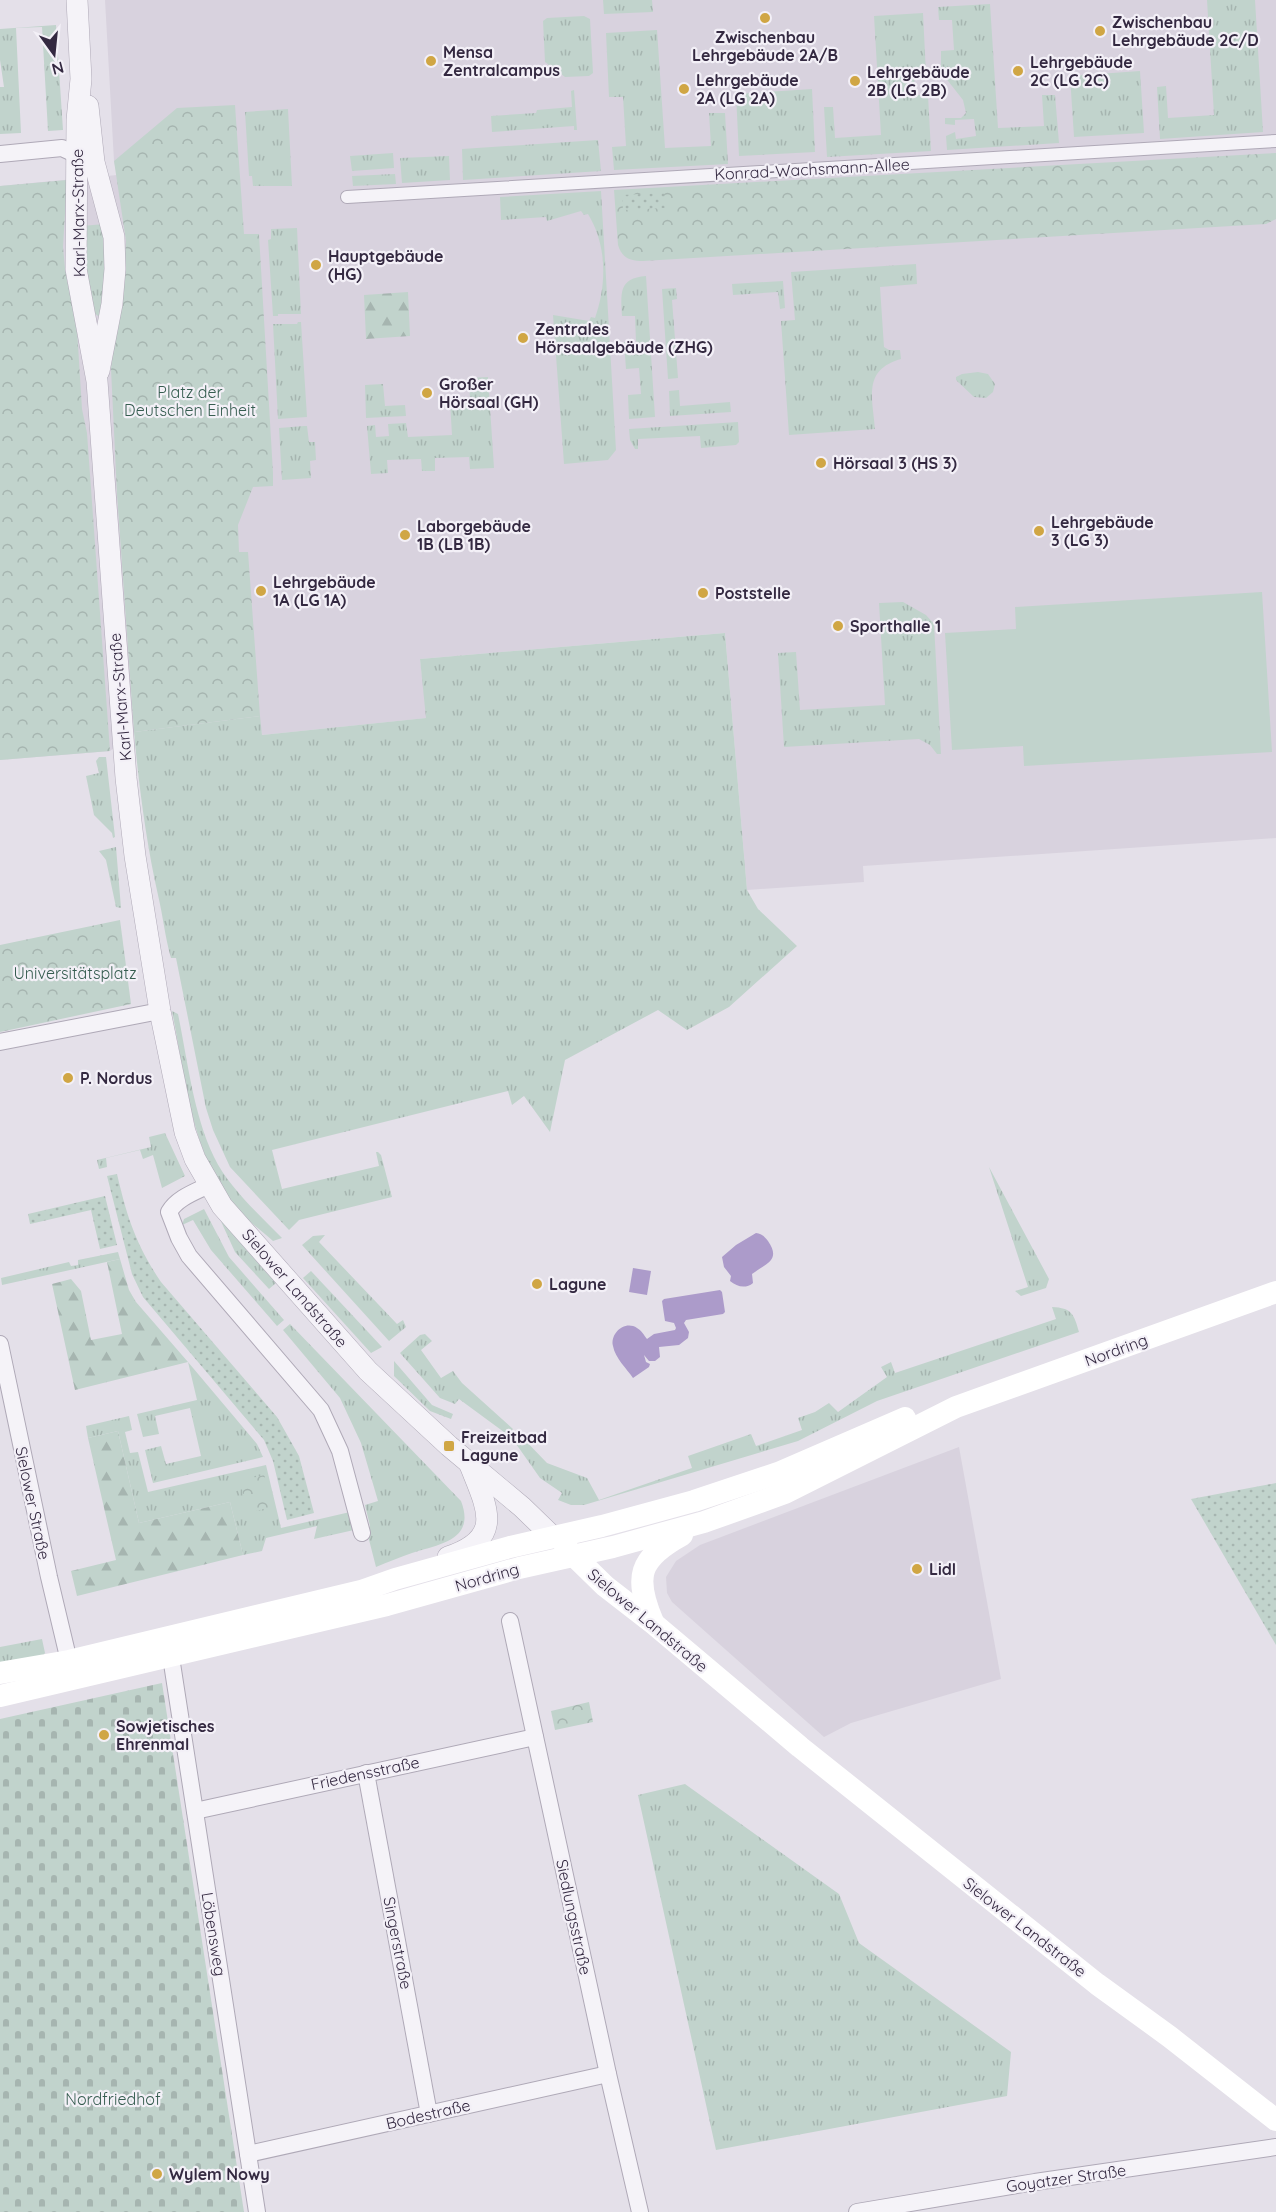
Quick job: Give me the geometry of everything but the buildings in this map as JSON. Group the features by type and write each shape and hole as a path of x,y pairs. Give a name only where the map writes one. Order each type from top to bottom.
{"main road":[{"name":"Nordring","path":"0,1696 387,1605 704,1522 785,1493 956,1407 1276,1292"},
{"name":"Nordring","path":"0,1673 69,1661 361,1591 395,1579 694,1501 778,1473 912,1415 956,1407"},
{"path":"654,1624 642,1594 643,1570 650,1557 674,1539 704,1522"},
{"name":"Sielower Landstraße","path":"554,1537 605,1586 654,1624 809,1754 1089,1977 1276,2120"}],"street":[{"name":"Karl-Marx-Straße","path":"77,0 81,79 77,120 76,269 97,381 126,778 135,856 160,1011"},
{"name":"Karl-Marx-Straße","path":"81,79 91,118 94,162 114,237 115,269 112,304 97,381"},
{"name":"Konrad-Wachsmann-Allee","path":"347,197 1276,141"},
{"path":"0,154 62,148 77,155"},
{"path":"0,1042 160,1011"},
{"name":"Sielower Landstraße","path":"160,1011 185,1132 195,1159 222,1206 368,1371 554,1537"},
{"path":"209,1185 173,1206 170,1212 179,1238 189,1256 321,1410 340,1451 362,1533"},
{"name":"Sielower Straße","path":"0,1344 69,1661"},
{"path":"395,1579 422,1565 472,1546 484,1533 486,1506 468,1462"},
{"name":"Siedlungsstraße","path":"510,1621 640,2212"},
{"name":"Löbensweg","path":"171,1657 257,2212"},
{"name":"Friedensstraße","path":"195,1811 535,1737"},
{"name":"Singerstraße","path":"366,1773 429,2114"},
{"name":"Bodestraße","path":"248,2154 608,2074"},
{"name":"Goyatzer Straße","path":"857,2212 1035,2182 1276,2147"}],"shaded area":[{"path":"105,0 1276,0 1276,838 863,866 864,882 747,890 725,633 420,659 427,718 262,735 259,716 134,732 110,751 0,760 0,186 117,175 114,161"},
{"path":"756,1233 768,1241 772,1247 773,1257 752,1274 753,1283 744,1287 739,1286 730,1281 731,1276 724,1267 722,1257"},
{"path":"633,1268 651,1271 647,1295 629,1292"},
{"path":"720,1290 725,1312 686,1320 684,1323 689,1332 688,1338 679,1345 659,1347 660,1357 655,1361 649,1361 644,1355 646,1362 650,1364 649,1367 633,1378 614,1350 613,1341 616,1332 623,1327 632,1326 640,1330 647,1339 654,1334 675,1330 674,1323 665,1321 662,1301 664,1299"},
{"path":"959,1447 1001,1679 851,1723 824,1737 672,1602 667,1593 666,1577 676,1561 700,1545"}],"green space":[{"path":"603,0 652,0 653,12 604,14"},
{"path":"1207,0 1255,0 1263,132 1160,139 1157,87 1166,86 1168,118 1214,115"},
{"path":"990,4 998,128 1044,126 1042,95 1055,95 1059,143 947,150 946,136 955,132 956,139 976,136 974,119 955,120 955,125 945,124 945,118 961,118 966,113 963,100 941,72 941,51 954,50 952,20 939,20 938,7"},
{"path":"923,13 926,74 914,74 915,95 928,95 931,151 827,157 824,107 833,107 835,138 881,135 874,16"},
{"path":"584,16 590,19 593,73 589,76 565,77 545,62 543,21 547,18"},
{"path":"56,25 63,130 48,131 42,27 16,28 21,133 0,134 0,87 4,87 0,60 0,29"},
{"path":"657,30 665,148 711,146 709,113 725,113 728,164 614,170 612,147 626,146 623,97 609,97 606,33"},
{"path":"1140,71 1144,133 1074,137 1070,76"},
{"path":"812,89 815,152 739,156 736,94"},
{"path":"574,90 577,130 574,130 574,126 492,132 491,116 536,113 537,110 572,107 571,91"},
{"name":"Platz der Deutschen Einheit","path":"235,105 244,234 259,234 273,473 273,486 253,487 238,525 239,552 248,552 260,716 134,732 117,494 111,369 123,285 126,241 114,161 177,108"},
{"path":"288,109 292,186 253,186 252,176 249,176 245,112"},
{"path":"598,140 601,171 463,180 462,149"},
{"path":"393,153 394,168 352,171 350,156"},
{"path":"1276,153 1276,219 1266,224 643,261 627,258 618,245 614,190"},
{"path":"449,156 450,180 402,183 400,158"},
{"path":"395,174 396,184 353,186 352,176"},
{"name":"Platz der Deutschen Einheit","path":"67,180 63,247 77,329 82,409 87,433 110,751 0,760 0,186"},
{"path":"601,191 616,450 608,460 564,464 553,315 589,321 591,317 595,318 603,278 599,239 588,214 584,215 581,211 547,221 546,217 501,220 500,197"},
{"path":"664,193 665,208 623,210 622,195"},
{"path":"105,224 103,311 98,316 92,311 89,303 81,226"},
{"path":"297,228 301,314 273,316 268,240 271,239 271,229"},
{"path":"916,264 917,284 880,287 884,347 889,350 900,350 901,359 880,370 875,378 872,396 875,429 789,435 781,321 795,320 791,272"},
{"path":"646,276 655,417 629,419 628,395 641,394 639,368 626,369 624,342 636,342 635,316 622,316 622,294 623,288 630,280"},
{"path":"783,281 785,308 780,309 778,292 733,295 732,284"},
{"path":"676,288 677,299 672,300 678,378 668,379 662,289"},
{"path":"408,292 410,336 366,339 364,295"},
{"path":"301,322 307,417 278,419 273,324 297,324"},
{"path":"978,372 988,374 995,384 993,392 986,398 974,397 956,380 956,377 962,374"},
{"path":"488,377 494,468 470,469 469,457 435,458 435,471 422,471 421,459 387,460 388,473 371,474 367,426 375,425 376,437 389,436 388,424 406,423 408,437 452,435 450,402 470,401 469,378"},
{"path":"383,384 385,406 405,405 406,416 366,418 365,385"},
{"path":"679,390 680,406 730,402 731,412 670,416 669,391"},
{"path":"738,422 739,442 736,445 701,448 700,436 638,439 638,449 635,449 630,440 629,429"},
{"path":"307,426 309,442 315,442 316,460 310,461 311,478 282,480 279,428"},
{"path":"1262,592 1272,752 1024,766 1023,746 952,750 945,633 1016,629 1015,607"},
{"path":"903,602 926,615 934,624 941,754 937,754 930,745 919,739 784,747 778,653 796,652 800,710 885,705 879,603"},
{"path":"725,633 747,890 758,909 797,946 729,1007 687,1030 658,1010 565,1060 550,1132 524,1096 512,1105 508,1091 272,1150 282,1189 379,1166 376,1152 378,1152 381,1155 392,1197 299,1220 289,1230 230,1167 213,1130 206,1108 176,958 171,958 154,875 143,814 134,732 260,716 262,735 426,718 420,659"},
{"path":"99,757 106,757 115,837 113,838 112,833 94,815 86,776 99,773 96,761"},
{"path":"116,847 121,908 116,907 106,860 99,851"},
{"name":"Universitätsplatz","path":"120,920 131,1004 0,1032 0,945"},
{"path":"172,1011 178,1014 196,1105 214,1157 236,1190 282,1238 273,1241 239,1212 220,1186 208,1163 192,1114"},
{"path":"165,1133 185,1176 162,1188 153,1155 143,1159 140,1150 106,1158 107,1167 99,1169 97,1160 151,1147 149,1137"},
{"path":"989,1167 1049,1279 1046,1288 1021,1296 1015,1291 1028,1287"},
{"path":"117,1174 133,1230 145,1256 161,1282 277,1417 299,1456 314,1513 287,1520 273,1461 264,1440 143,1297 132,1274 107,1176"},
{"path":"105,1196 117,1245 100,1249 91,1210 30,1224 28,1214"},
{"path":"204,1209 229,1257 284,1320 277,1326 211,1250 193,1220 182,1225 184,1219"},
{"path":"219,1217 276,1283 269,1289 235,1252"},
{"path":"325,1235 319,1242 397,1324 403,1320 406,1327 389,1341 302,1245 313,1236"},
{"path":"118,1252 120,1259 2,1285 1,1278 69,1262 71,1266 78,1265 78,1260"},
{"path":"120,1259 129,1290 136,1302 188,1362 75,1390 52,1284 71,1279 81,1291 91,1340 122,1334 107,1262"},
{"path":"311,1271 382,1347 371,1353 303,1278"},
{"path":"1052,1307 1071,1313 1079,1332 877,1401 798,1441 584,1505 571,1505 558,1500 562,1493 540,1478 514,1441 520,1435 547,1463 587,1478 599,1500 692,1468 688,1456 751,1434 756,1446 802,1430 798,1418 815,1412 829,1403 838,1412 887,1377 881,1367 891,1362 895,1373 1056,1319"},
{"path":"290,1324 461,1501 464,1524 453,1538 376,1567 367,1532 370,1526 365,1505 378,1501 361,1443 340,1398 283,1330"},
{"path":"425,1334 432,1341 421,1350 441,1378 453,1371 462,1383 513,1429 508,1435 459,1399 455,1404 440,1398 400,1353 420,1335"},
{"path":"394,1361 432,1405 453,1414 451,1419 430,1411 394,1376"},
{"path":"188,1362 257,1444 263,1457 153,1483 145,1450 161,1446 166,1464 201,1456 190,1408 155,1416 159,1434 143,1437 137,1414 197,1400"},
{"path":"129,1416 132,1430 125,1432 130,1453 138,1452 148,1492 266,1465 281,1528 350,1512 354,1530 314,1539 317,1526 266,1538 262,1551 243,1555 230,1502 139,1523 118,1431 88,1438 86,1426"},
{"path":"118,1431 139,1523 230,1502 243,1555 77,1596 71,1571 116,1560 88,1438"},
{"path":"264,1475 271,1507 248,1513 240,1481"},
{"path":"1276,1483 1276,1645 1191,1499"},
{"path":"42,1639 45,1653 43,1656 0,1664 0,1647"},
{"name":"Nordfriedhof","path":"162,1683 244,2212 0,2212 0,1719"},
{"path":"589,1702 593,1722 555,1730 551,1711"},
{"path":"685,1784 839,1894 859,1943 1011,2052 1007,2096 716,2150 638,1795"}],"place":[{"name":"Zwischenbau Lehrgebäude 2A/B","path":"765,18"},
{"name":"Zwischenbau Lehrgebäude 2C/D","path":"1100,31"},
{"name":"Mensa Zentralcampus","path":"431,61"},
{"name":"Lehrgebäude 2C (LG 2C)","path":"1018,71"},
{"name":"Lehrgebäude 2B (LG 2B)","path":"855,81"},
{"name":"Lehrgebäude 2A (LG 2A)","path":"684,89"},
{"name":"Hauptgebäude (HG)","path":"316,265"},
{"name":"Zentrales Hörsaalgebäude (ZHG)","path":"523,338"},
{"name":"Großer Hörsaal (GH)","path":"427,393"},
{"name":"Hörsaal 3 (HS 3)","path":"821,463"},
{"name":"Lehrgebäude 3 (LG 3)","path":"1039,531"},
{"name":"Laborgebäude 1B (LB 1B)","path":"405,535"},
{"name":"Lehrgebäude 1A (LG 1A)","path":"261,591"},
{"name":"Poststelle","path":"703,593"},
{"name":"Sporthalle 1","path":"838,626"},
{"name":"P. Nordus","path":"68,1078"},
{"name":"Lagune","path":"537,1284"},
{"name":"Freizeitbad Lagune","path":"449,1446"},
{"name":"Lidl","path":"917,1569"},
{"name":"Sowjetisches Ehrenmal","path":"104,1735"},
{"name":"Wylem Nowy","path":"157,2174"}]}
